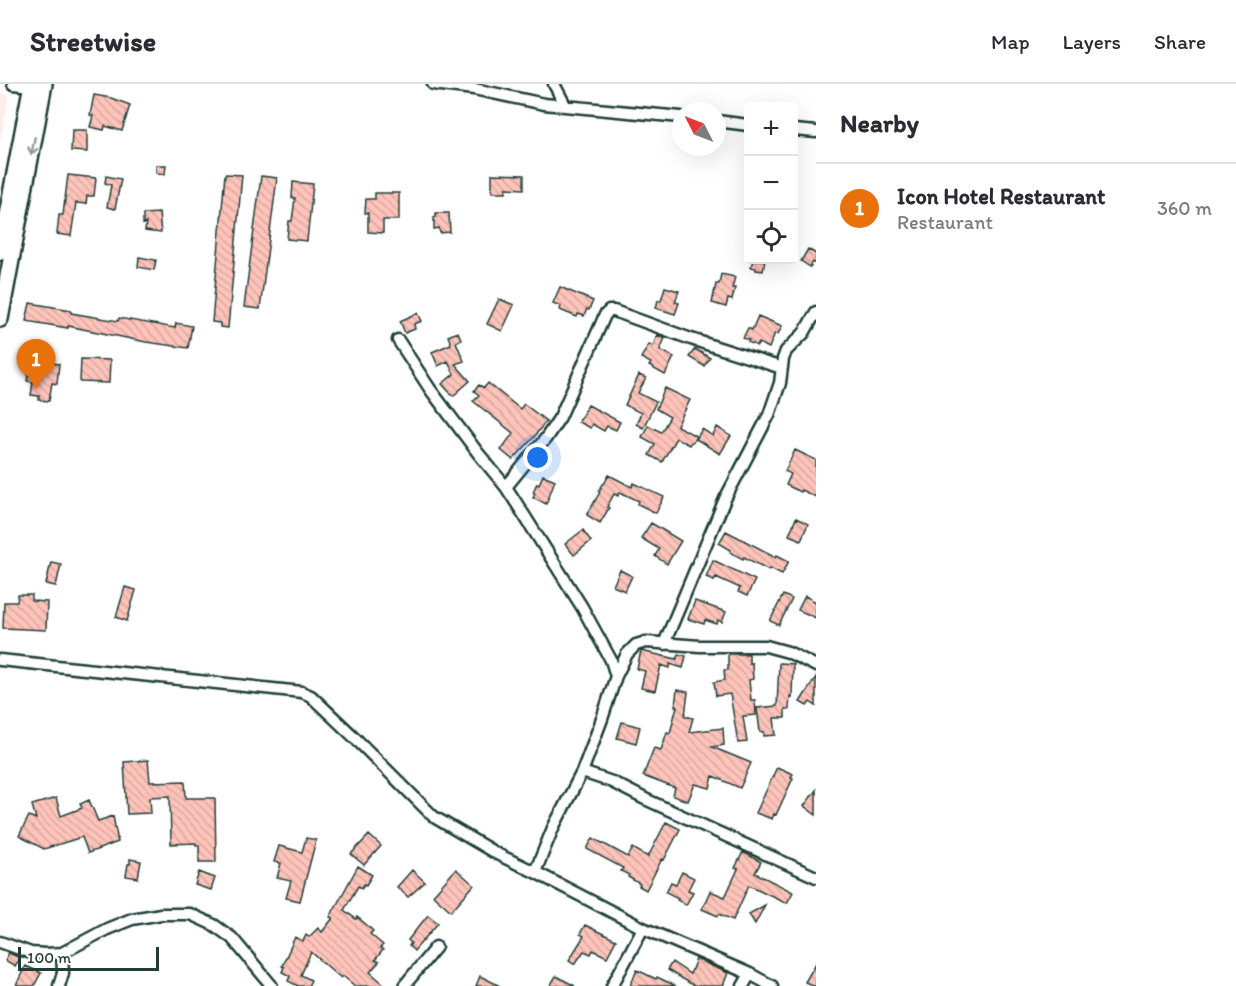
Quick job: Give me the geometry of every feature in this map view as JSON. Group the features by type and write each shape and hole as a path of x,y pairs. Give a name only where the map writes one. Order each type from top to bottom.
{"street":[{"path":"13,84 36,85"},
{"path":"434,84 474,89 544,104 672,116"},
{"path":"554,84 565,105"},
{"path":"0,252 36,85"},
{"path":"0,319 36,85"},
{"path":"726,122 744,124"},
{"path":"798,130 816,132"},
{"path":"506,487 560,417 605,315 609,311 782,368"},
{"path":"664,644 725,499 769,415 780,383 786,351 804,333 816,312"},
{"path":"398,340 430,388 506,487 550,554 611,660 616,676"},
{"path":"535,872 553,828 582,772 616,676 627,654 636,645 646,642 700,646 766,646 788,652 816,666"},
{"path":"0,660 302,692 311,696 434,817 497,854 643,928 750,974 772,986"},
{"path":"582,772 612,782 816,877"},
{"path":"0,942 31,953 62,953 107,928 132,919 161,914 190,914 214,925 232,938 272,986"},
{"path":"612,986 643,928"},
{"path":"405,986 436,946"},
{"path":"60,986 63,973 62,953"},
{"path":"743,986 750,974"}],"shaded area":[{"path":"0,93 9,95 0,144"}],"building":[{"path":"94,95 130,105 122,131 105,126 104,130 90,127"},
{"path":"72,130 87,130 87,152 71,151"},
{"path":"156,165 166,165 165,174 156,173"},
{"path":"225,174 242,175 228,328 220,327 220,323 212,322"},
{"path":"492,174 524,175 524,189 506,188 506,192 492,192"},
{"path":"68,175 96,178 94,196 87,196 86,204 76,203 71,236 57,234 59,215 63,215"},
{"path":"106,176 121,179 115,209 107,207 111,185 105,183"},
{"path":"261,176 277,178 260,309 244,307"},
{"path":"293,182 313,184 307,241 287,239 295,198 292,198"},
{"path":"375,193 399,193 399,220 383,220 383,233 368,232 368,213 365,213 366,199 375,199"},
{"path":"159,213 161,233 145,231 146,223 143,224 143,214"},
{"path":"436,213 449,213 450,232 440,233 439,228 434,229"},
{"path":"808,249 816,254 816,264 813,262 810,267 801,261"},
{"path":"139,257 156,260 154,270 138,267"},
{"path":"752,264 764,264 763,271 751,267"},
{"path":"721,274 735,277 732,300 728,299 726,307 712,303 716,284 719,284"},
{"path":"560,287 593,301 584,316 578,314 577,317 560,310 561,306 553,303"},
{"path":"665,287 679,291 675,302 679,303 675,314 656,308"},
{"path":"499,299 514,305 502,331 487,324"},
{"path":"30,303 118,321 119,318 175,328 176,323 192,326 188,348 68,326 68,328 26,321"},
{"path":"418,313 422,321 414,324 415,329 405,333 400,321"},
{"path":"758,316 782,326 778,334 775,333 769,348 759,343 757,346 743,338 748,328 752,330"},
{"path":"458,332 461,339 456,342 464,361 455,364 470,381 453,396 442,384 454,374 448,361 438,366 432,352 451,344 448,336"},
{"path":"657,335 665,338 660,350 674,357 665,375 649,366 651,363 641,358 649,344 653,346"},
{"path":"695,349 710,358 704,366 689,357"},
{"path":"81,359 110,360 109,383 80,382"},
{"path":"31,360 59,364 57,384 52,383 49,401 39,400 39,396 31,395 33,382 27,381"},
{"path":"639,375 646,378 638,393 656,402 643,428 636,424 641,413 625,405"},
{"path":"488,383 520,409 524,404 546,421 513,460 501,450 513,433 473,401 479,395 474,391 479,385 484,388"},
{"path":"665,388 690,400 677,426 696,436 689,445 676,438 662,462 649,455 655,444 642,437 648,425 661,432 670,417 656,409"},
{"path":"588,405 620,422 616,430 607,426 604,431 592,424 590,428 578,422"},
{"path":"717,427 731,436 720,454 696,439 702,429 713,436"},
{"path":"795,450 816,460 816,497 786,485 791,474 785,471"},
{"path":"543,475 555,480 546,504 533,497 537,483 539,484"},
{"path":"609,475 632,487 634,483 664,497 656,513 620,492 618,496 614,494 600,523 587,515"},
{"path":"796,518 808,524 801,540 789,535"},
{"path":"651,523 681,541 667,564 655,556 659,549 641,538"},
{"path":"583,530 591,541 574,555 565,544"},
{"path":"726,531 776,557 777,555 789,561 782,574 730,552 731,550 719,543"},
{"path":"713,560 755,580 747,596 738,592 740,588 716,577 714,580 706,577"},
{"path":"51,562 61,564 56,586 46,584"},
{"path":"620,570 632,576 625,591 613,586"},
{"path":"125,587 136,590 127,621 116,617"},
{"path":"18,595 32,595 32,601 47,602 46,630 3,628 4,602 17,602"},
{"path":"783,595 792,599 779,625 770,621"},
{"path":"805,596 816,602 816,618 798,610"},
{"path":"695,601 726,612 722,622 718,620 717,624 705,620 704,624 688,619"},
{"path":"641,651 677,659 678,654 686,656 683,668 670,664 670,668 661,665 655,691 641,688 645,671 637,669"},
{"path":"728,654 749,654 749,663 752,663 753,679 749,680 751,700 755,700 756,715 743,716 747,742 738,743 730,694 716,696 714,682 725,680 724,670 728,670"},
{"path":"779,663 793,664 792,697 790,696 789,709 785,709 785,718 774,718 776,735 764,736 764,732 760,732 757,708 777,706"},
{"path":"816,677 816,706 810,702 807,706 800,702"},
{"path":"677,690 688,692 685,716 693,718 689,732 723,728 724,745 712,747 751,763 740,788 713,776 710,788 695,784 688,801 673,796 675,788 643,776 654,748 661,750 667,732 670,733 677,706 675,706"},
{"path":"622,722 640,727 636,743 617,738"},
{"path":"148,760 150,782 185,781 186,798 215,798 216,862 199,862 199,845 196,843 171,844 170,796 150,797 151,813 127,814 124,762"},
{"path":"777,767 793,774 791,777 793,778 772,819 756,813"},
{"path":"816,790 816,815 804,806"},
{"path":"56,798 61,816 82,808 80,804 89,800 98,821 113,816 118,842 88,853 82,837 44,849 19,836 29,816 36,819 32,805"},
{"path":"666,822 680,829 646,890 621,871 623,868 587,849 593,838 628,857 633,848 648,857"},
{"path":"369,835 381,846 364,865 351,854"},
{"path":"306,838 316,840 300,901 286,898 291,881 277,878 281,863 274,862 279,846 302,852"},
{"path":"743,852 761,862 755,873 793,892 787,903 749,885 733,920 702,909 710,891 725,897"},
{"path":"130,859 141,861 138,878 126,876"},
{"path":"358,866 372,875 366,885 364,884 362,888 358,886 344,910 368,926 373,931 370,934 383,945 380,948 383,950 375,960 379,962 370,972 386,986 355,986 343,976 341,978 311,952 301,975 311,980 308,986 298,986 288,981 290,976 282,972 284,967 282,966 295,937 303,941 306,935 309,937 318,928 322,932 333,918 330,917"},
{"path":"456,869 474,885 451,911 433,895"},
{"path":"412,870 425,882 408,897 397,887"},
{"path":"199,872 215,878 211,890 195,885"},
{"path":"682,872 694,878 688,890 693,892 686,905 666,892 671,882 676,884"},
{"path":"765,905 755,924 749,914"},
{"path":"428,915 438,923 414,951 409,946 411,943 408,940"},
{"path":"585,925 616,940 607,957 593,950 591,954 584,951 575,964 569,960 584,936 580,934"},
{"path":"9,953 20,958 15,966 5,960"},
{"path":"696,959 728,973 723,986 694,986 667,970 672,962 690,974"},
{"path":"816,963 816,986 813,986 805,982"},
{"path":"25,966 41,973 34,986 16,986"},
{"path":"637,970 656,979 657,977 676,986 630,986"},
{"path":"480,976 500,986 476,986"},
{"path":"556,976 575,986 550,986"}],"place":[{"name":"Icon Hotel Restaurant","path":"36,389"}]}
